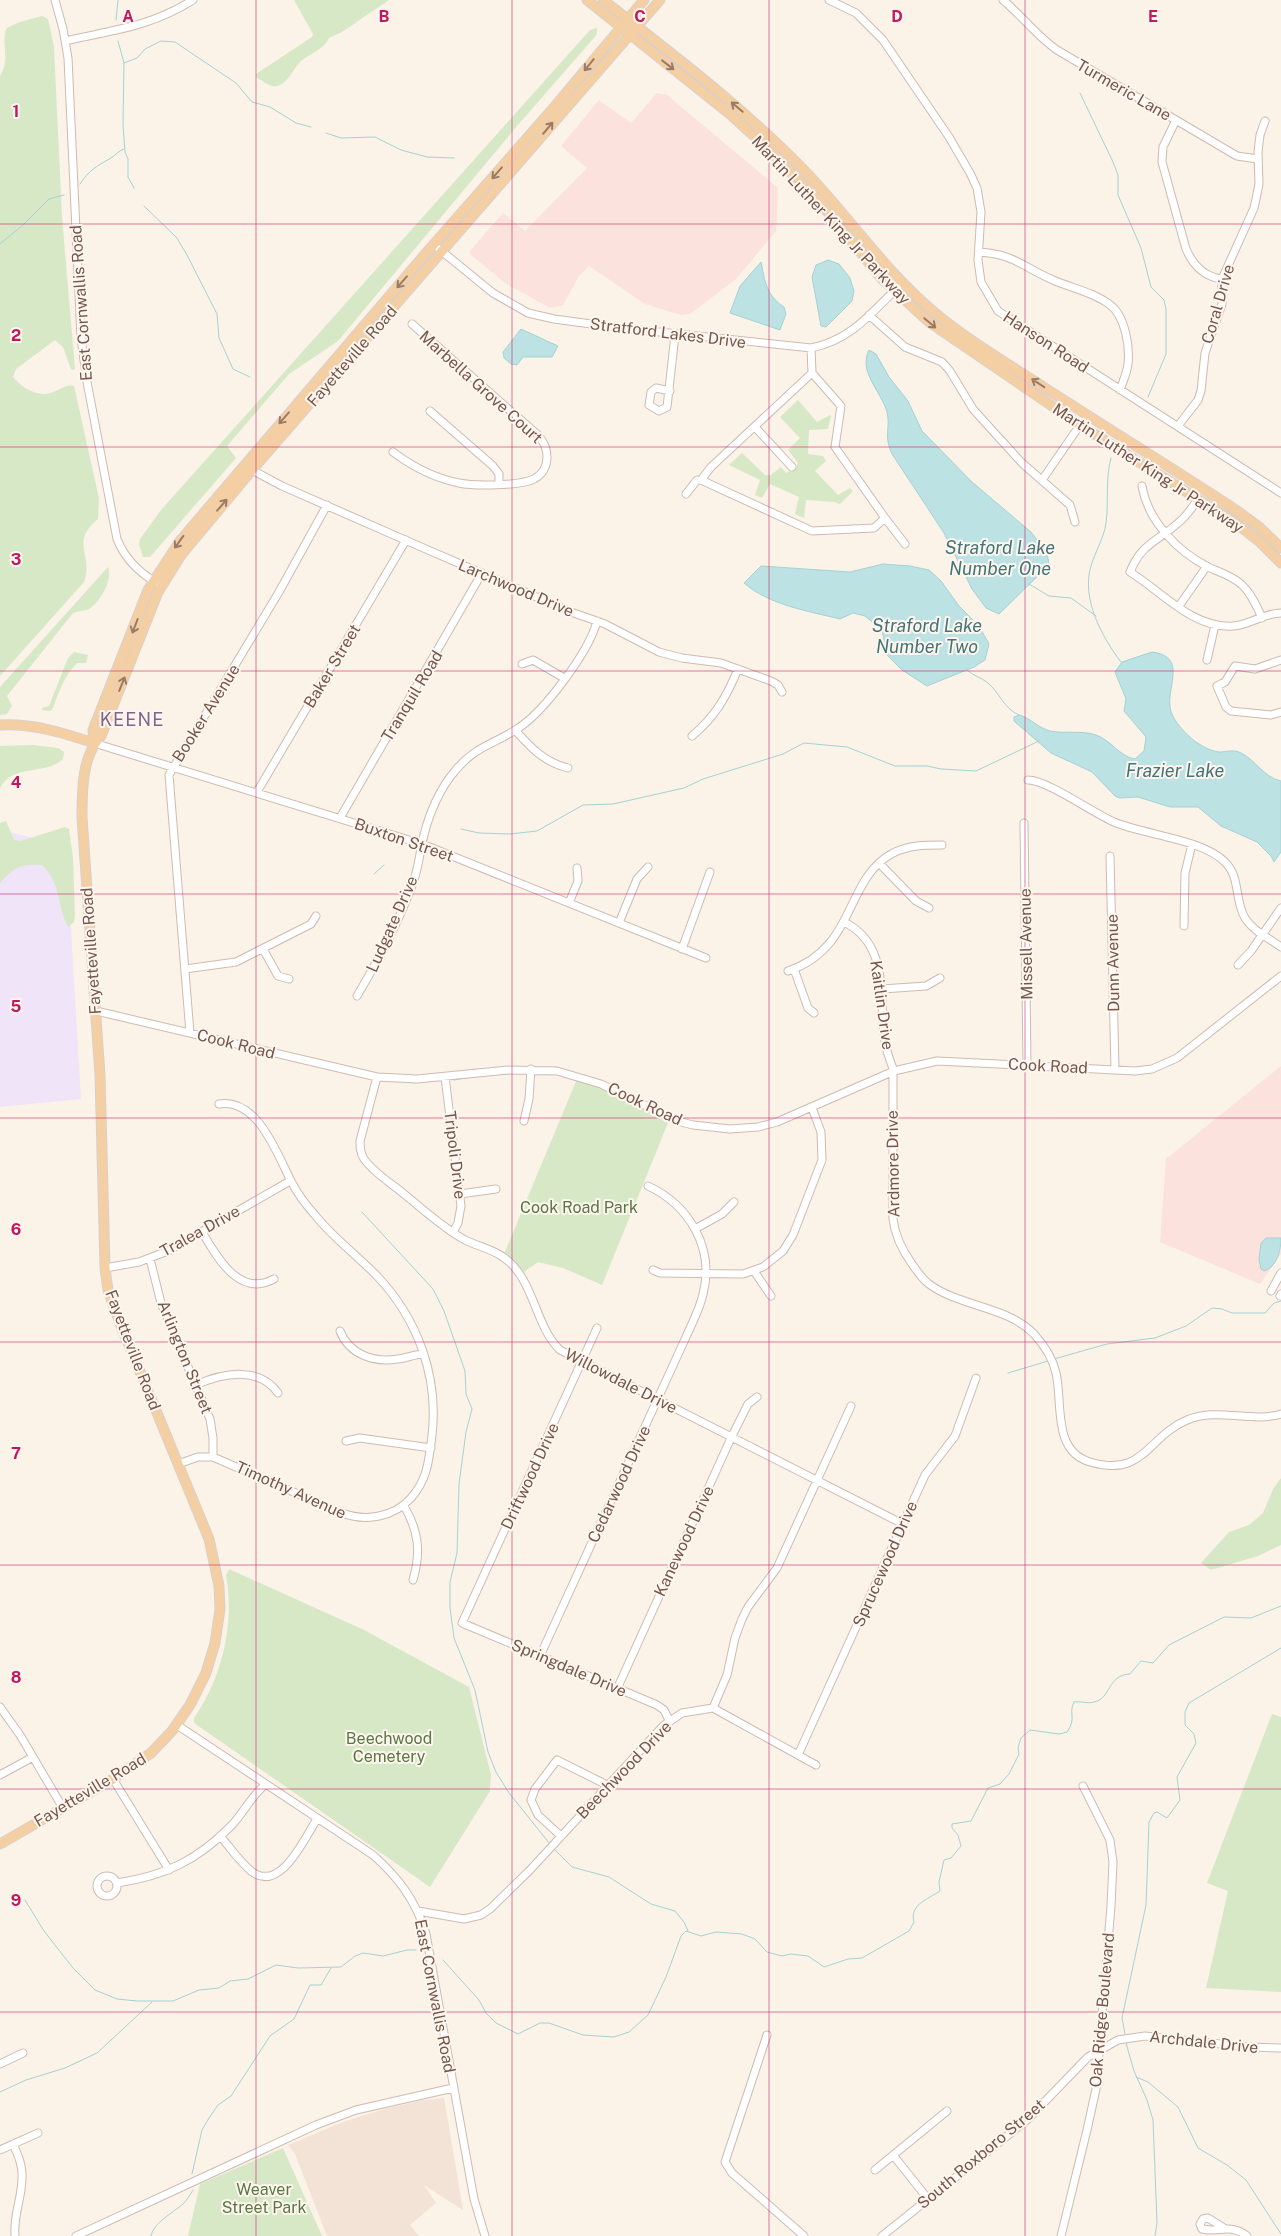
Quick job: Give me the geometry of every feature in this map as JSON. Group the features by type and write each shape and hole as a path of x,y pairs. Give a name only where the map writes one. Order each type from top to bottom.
{"main road":[{"name":"Martin Luther King Jr Parkway","path":"587,0 731,115 766,147 818,200 870,264 894,290 941,332 1080,425 1246,530 1281,563"},
{"name":"Martin Luther King Jr Parkway","path":"603,0 715,88 781,146 822,188 902,283 941,318 964,335 1236,510 1259,527 1281,548"},
{"name":"Fayetteville Road","path":"0,1844 113,1779 151,1753 177,1725 206,1673 215,1643 220,1609 219,1586 211,1545 110,1296 105,1268 104,1188 96,1011 82,817 83,782 94,743 101,736 157,583 188,530 552,111 644,0"},
{"name":"Fayetteville Road","path":"157,583 252,470 660,0"},
{"path":"0,725 45,728 94,743"}],"street":[{"name":"East Cornwallis Road","path":"55,0 65,41 69,71 80,331 87,382 117,539 123,552 132,564 157,583"},
{"path":"65,41 149,22 193,0"},
{"name":"Hanson Road","path":"829,0 852,10 870,25 883,40 949,137 970,173 980,199 979,252 981,282 998,311 1281,493"},
{"name":"Turmeric Lane","path":"1003,0 1042,39 1058,50 1237,156 1258,159"},
{"path":"1176,120 1163,147 1162,162 1186,249 1190,258 1204,273 1214,278 1222,279"},
{"name":"Coral Drive","path":"1178,426 1198,400 1201,391 1204,353 1222,304 1222,279 1254,208 1259,184 1258,159 1260,135 1265,121"},
{"name":"Stratford Lakes Drive","path":"434,245 493,294 528,313 554,319 675,335 811,348 828,345 847,335 902,283"},
{"path":"979,252 1009,256 1054,281 1100,298 1111,305 1124,328 1126,340 1128,363 1120,390"},
{"path":"869,315 905,347 942,362 950,370 973,409 1022,463 1070,504 1075,522"},
{"name":"Marbella Grove Court","path":"393,452 416,467 448,480 469,484 499,484 536,478 544,469 546,463 546,445 539,436 412,324"},
{"path":"670,391 675,335"},
{"path":"811,348 812,373 841,406 835,447 905,544"},
{"path":"686,494 697,480 701,480 711,467 812,373"},
{"path":"430,411 497,470 499,484"},
{"path":"1042,480 1080,425"},
{"path":"755,427 792,467"},
{"name":"Larchwood Drive","path":"252,470 259,475 406,540 571,612 597,621 668,655 706,660 738,669 771,681 778,685 782,692"},
{"path":"701,480 812,532 874,528 885,518"},
{"path":"1142,486 1150,514 1166,533 1183,551 1244,586 1262,618"},
{"path":"1198,499 1182,520 1145,547 1135,559 1130,572 1194,617 1215,625 1238,626 1281,613"},
{"name":"Booker Avenue","path":"190,1033 168,780 173,766 274,600 327,505"},
{"name":"Baker Street","path":"257,792 406,540"},
{"path":"1179,606 1207,566"},
{"name":"Tranquil Road","path":"340,818 482,573"},
{"name":"Ludgate Drive","path":"358,996 379,959 408,896 430,817 444,787 455,771 480,748 515,730 527,722 545,705 590,641 597,621"},
{"path":"1207,660 1215,625"},
{"path":"522,664 533,660 564,678"},
{"path":"1281,660 1255,669 1235,666 1225,682 1217,686 1226,707 1231,711 1271,715 1281,712"},
{"path":"692,736 716,712 724,700 738,669"},
{"path":"515,730 536,753 552,763 568,768"},
{"name":"Buxton Street","path":"94,743 422,844 706,958"},
{"path":"1028,780 1049,787 1117,823 1192,844 1217,856 1229,866 1235,879 1240,905 1245,917 1262,935 1281,947"},
{"name":"Missell Avenue","path":"1024,823 1027,1065"},
{"path":"1184,926 1185,873 1192,844"},
{"path":"814,1013 808,1008 791,970 809,963 828,948 867,879 893,853 908,848 942,845"},
{"name":"Dunn Avenue","path":"1110,856 1115,1070"},
{"path":"880,864 916,901 929,908"},
{"path":"619,923 637,879 648,867"},
{"path":"569,903 578,881 577,868"},
{"path":"682,948 710,872"},
{"path":"1238,965 1252,951 1281,908"},
{"path":"185,969 236,962 311,924 316,916"},
{"name":"Kaitlin Drive","path":"844,922 862,934 872,948 878,964 882,990 885,1042 893,1071"},
{"path":"263,949 278,976 289,979"},
{"name":"Cook Road","path":"96,1011 377,1077 417,1079 531,1069 557,1071 585,1077 677,1121 730,1129 758,1127 777,1122 893,1071 937,1061 1146,1070 1172,1061 1281,976"},
{"path":"882,990 926,986 940,978"},
{"path":"524,1121 530,1090 531,1069"},
{"name":"Ardmore Drive","path":"893,1071 893,1219 904,1252 927,1282 942,1292 1009,1318 1028,1328 1037,1337 1048,1354 1056,1372 1063,1437 1079,1456 1091,1462 1119,1466 1135,1461 1167,1431 1190,1419 1213,1415 1257,1417 1281,1414"},
{"name":"Willowdale Drive","path":"377,1077 360,1135 362,1155 382,1177 453,1232 502,1256 513,1265 523,1278 552,1342 560,1350 903,1524"},
{"name":"Tripoli Drive","path":"445,1077 460,1194 461,1214 453,1232"},
{"path":"219,1104 227,1103 238,1107 263,1129 276,1147 290,1180 316,1217 376,1275 396,1298 415,1330 424,1354 433,1404 428,1470 424,1480 404,1506 412,1520 418,1543 418,1561 413,1580"},
{"path":"653,1270 660,1273 732,1275 754,1271 776,1258 789,1243 819,1170 823,1141 819,1123 812,1108"},
{"name":"Tralea Drive","path":"105,1268 150,1259 168,1251 290,1180"},
{"name":"Cedarwood Drive","path":"540,1656 700,1305 706,1274 704,1253 695,1229 676,1204 648,1186"},
{"path":"460,1194 496,1189"},
{"path":"695,1229 722,1214 734,1202"},
{"path":"202,1232 218,1259 236,1276 256,1284 266,1284 274,1279"},
{"name":"Arlington Street","path":"150,1259 162,1303 212,1425 213,1457"},
{"path":"754,1271 771,1296"},
{"path":"1271,1291 1281,1274"},
{"name":"Driftwood Drive","path":"462,1623 597,1328"},
{"path":"340,1331 345,1343 357,1353 370,1358 397,1359 424,1354"},
{"path":"196,1385 222,1376 245,1375 271,1383 278,1393"},
{"name":"Sprucewood Drive","path":"798,1755 925,1475 955,1436 976,1378"},
{"name":"Kanewood Drive","path":"617,1689 748,1404 757,1397"},
{"path":"816,1764 713,1708 727,1675 735,1638 742,1619 748,1607 777,1568 851,1406"},
{"path":"346,1441 360,1438 430,1448"},
{"path":"178,1464 198,1457 213,1457"},
{"name":"Timothy Avenue","path":"213,1457 348,1516 364,1518 380,1516 404,1506"},
{"name":"Springdale Drive","path":"462,1623 661,1707 669,1720"},
{"path":"0,1707 11,1720 63,1808"},
{"name":"Beechwood Drive","path":"418,1911 464,1919 484,1914 524,1876 610,1786 669,1720 688,1712 713,1708"},
{"name":"East Cornwallis Road","path":"177,1725 367,1852 385,1866 401,1883 418,1911 427,1941 474,2199 484,2236"},
{"path":"0,1775 33,1757"},
{"path":"561,1836 538,1815 531,1800 535,1789 557,1760 610,1786"},
{"path":"113,1779 169,1870"},
{"path":"117,1882 169,1870 191,1860 232,1825 266,1784"},
{"name":"Oak Ridge Boulevard","path":"1061,2236 1092,2110 1100,2049 1111,1906 1112,1854 1106,1831 1083,1786"},
{"path":"220,1836 249,1869 264,1877 278,1874 317,1819"},
{"path":"767,2035 725,2162 732,2173 804,2236"},
{"name":"Archdale Drive","path":"1100,2049 1124,2039 1145,2036 1250,2047 1281,2048"},
{"name":"South Roxboro Street","path":"882,2236 1027,2120 1082,2062 1100,2049"},
{"path":"0,2064 23,2053"},
{"path":"76,2236 341,2115 393,2100 454,2088"},
{"path":"875,2170 947,2111"},
{"path":"0,2150 38,2133"},
{"path":"13,2144 20,2164 22,2179 15,2216 14,2236"},
{"path":"893,2155 928,2199"},
{"path":"1224,2228 1238,2230 1247,2236"}],"shaded area":[{"path":"657,93 667,95 778,188 776,231 736,279 690,314 681,315 645,304 589,266 579,276 563,305 550,308 505,283 470,254 470,251 503,213 525,231 587,168 561,146 599,100 631,123"},
{"path":"0,830 66,845 81,1099 0,1107"},
{"path":"1281,1066 1281,1254 1260,1284 1160,1242 1166,1159"},
{"path":"444,2098 463,2210 424,2185 436,2203 410,2225 419,2236 327,2236 295,2154 288,2145 343,2122 384,2109 424,2100"}],"green space":[{"path":"294,0 389,0 342,32 329,38 320,49 299,63 284,83 272,86 256,77 256,74 312,37 313,34"},
{"path":"42,16 48,19 54,47 62,217 75,369 71,369 63,347 55,340 16,369 13,377 25,388 40,394 51,393 65,387 74,386 99,498 98,519 89,527 83,542 86,564 84,582 0,676 0,76 5,64 4,38 7,28"},
{"path":"597,28 597,34 593,39 517,126 338,341 289,374 227,446 236,458 150,557 143,557 139,544 140,539 161,510 590,30"},
{"path":"798,400 817,422 831,416 828,429 809,430 808,454 823,456 826,461 815,471 838,495 850,488 853,491 840,504 806,500 804,518 795,514 799,497 770,484 762,498 755,495 760,480 729,465 742,453 765,475 771,475 781,467 786,473 796,467 798,463 788,450 800,438 780,417"},
{"path":"108,567 109,578 101,596 89,609 73,613 7,696 12,706 7,714 0,715 0,687"},
{"path":"74,652 88,655 86,663 77,663 69,673 60,689 53,708 50,711 42,710 42,708 49,706 68,658"},
{"path":"33,745 58,748 64,752 63,759 47,767 13,775 0,788 0,746"},
{"path":"6,821 14,840 21,841 65,827 69,829 73,858 75,916 74,922 68,927 53,879 42,865 29,865 18,868 0,883 0,823"},
{"name":"Cook Road Park","path":"577,1079 617,1095 668,1123 602,1285 563,1268 538,1262 524,1272 504,1254"},
{"path":"1281,1478 1281,1545 1258,1556 1211,1570 1201,1563 1229,1532 1249,1525 1263,1513 1273,1489"},
{"name":"Beechwood Cemetery","path":"229,1569 364,1630 469,1687 491,1775 490,1791 430,1887 194,1723 194,1718 212,1686 224,1650 229,1612 226,1575"},
{"path":"1272,1714 1281,1717 1281,1992 1206,1988 1228,1891 1207,1883"},
{"name":"Weaver Street Park","path":"283,2148 322,2236 188,2236 200,2184"}],"water":[{"path":"828,260 839,264 850,278 854,291 852,301 826,327 821,326 812,277 816,265"},
{"path":"761,262 767,287 773,298 784,307 786,314 780,330 730,313 740,286"},
{"path":"521,329 558,346 552,357 523,357 517,365 511,364 504,358 503,352"},
{"name":"Straford Lake Number One","path":"869,350 876,354 889,377 908,401 922,431 972,482 1031,532 1047,553 1049,564 1047,567 999,614 986,608 972,589 944,533 892,454 888,442 887,412 868,374 866,366"},
{"name":"Straford Lake Number Two","path":"883,564 910,566 929,570 941,581 959,606 979,626 989,644 985,660 974,667 927,686 902,670 887,655 882,630 865,616 853,613 840,619 802,610 765,597 744,583 761,566 850,572"},
{"name":"Frazier Lake","path":"1152,652 1164,655 1170,661 1173,668 1170,705 1175,720 1185,733 1198,743 1212,750 1241,753 1269,776 1281,781 1281,852 1274,862 1271,856 1257,842 1221,826 1198,807 1170,807 1138,797 1120,798 1115,796 1092,772 1051,753 1014,721 1014,717 1020,715 1050,731 1096,735 1125,755 1135,759 1144,751 1146,737 1124,711 1126,699 1115,672 1122,662"},
{"path":"1266,1238 1281,1238 1281,1243 1275,1262 1264,1271 1261,1269 1259,1259 1261,1243"}],"waterway":[{"path":"116,20 118,0"},
{"path":"118,41 124,63 123,125 125,152 128,159 128,177 134,188"},
{"path":"124,63 137,58 145,49 161,41 175,42 236,83 252,102 270,107 296,123 311,127"},
{"path":"1080,93 1118,175 1118,195 1141,248 1151,287 1164,300 1166,309 1166,354 1148,397"},
{"path":"326,133 341,138 375,137 401,150 427,157 454,158"},
{"path":"80,184 94,169 124,149"},
{"path":"0,244 23,225 49,199 64,195"},
{"path":"144,206 177,238 217,314 219,338 233,369 250,377"},
{"path":"1111,458 1108,474 1106,523 1091,566 1089,591 1095,617 1107,641 1121,662"},
{"path":"1029,584 1049,596 1071,598 1096,616"},
{"path":"967,670 988,683 1005,704 1019,715"},
{"path":"461,829 479,833 510,834 537,831 583,805 613,804 684,788 703,779 783,754 804,743 847,747 895,766 927,766 941,769 976,771 1039,741"},
{"path":"374,874 384,865"},
{"path":"500,1074 507,1074"},
{"path":"476,1077 488,1075"},
{"path":"454,1080 471,1077"},
{"path":"362,1212 433,1289 444,1311 465,1371 466,1394 472,1409 466,1432 459,1484 457,1553 450,1582 450,1608 454,1638 475,1690 488,1752 496,1772 509,1793 550,1844"},
{"path":"1054,1359 1107,1344 1155,1338 1186,1326 1212,1308 1232,1313 1265,1313 1274,1303 1281,1301"},
{"path":"1008,1373 1048,1361"},
{"path":"443,1960 479,2000 486,2013 496,2023 518,2034 540,2023 549,2023 583,2035 614,2037 629,2032 648,2015 666,1977 681,1936 686,1931 701,1936 716,1932 742,1934 755,1939 767,1952 782,1956 791,1954 808,1956 824,1967 848,1959 862,1958 909,1931 914,1922 913,1916 917,1907 940,1891 939,1882 944,1860 951,1858 961,1846 958,1835 952,1828 952,1824 971,1821 988,1788 1000,1784 1009,1774 1019,1754 1018,1748 1021,1738 1030,1730 1059,1734 1067,1732 1072,1720 1072,1706 1074,1702 1092,1703 1099,1700 1117,1678 1130,1674 1141,1661 1153,1663 1169,1645 1224,1617 1251,1618 1281,1606"},
{"path":"1125,2034 1122,2018 1146,1905 1149,1822 1154,1813 1157,1812 1167,1818 1180,1800 1177,1777 1196,1743 1194,1734 1185,1725 1185,1712 1189,1703 1281,1648"},
{"path":"554,1849 572,1867 609,1877 651,1904 675,1911 684,1922 688,1931"},
{"path":"25,1900 44,1931 73,1968 95,1990 117,1999 173,2001 199,1990 219,1988 230,1981 248,1979 276,1965 298,1968 341,1967 355,1956 363,1953 383,1956 407,1950 416,1950"},
{"path":"192,2174 202,2130 209,2118 218,2105 231,2096 270,2036 294,2019 310,1985 321,1985 331,1968"},
{"path":"0,2092 26,2080 65,2068 97,2053 152,2002"},
{"path":"1126,2043 1134,2071 1147,2100 1153,2120 1157,2223 1155,2236"},
{"path":"1136,2077 1148,2082 1178,2107 1198,2148 1227,2165 1246,2180 1281,2234"},
{"path":"151,2236 164,2218 183,2204 193,2190"}],"district":[{"name":"KEENE","path":"132,719"}]}
